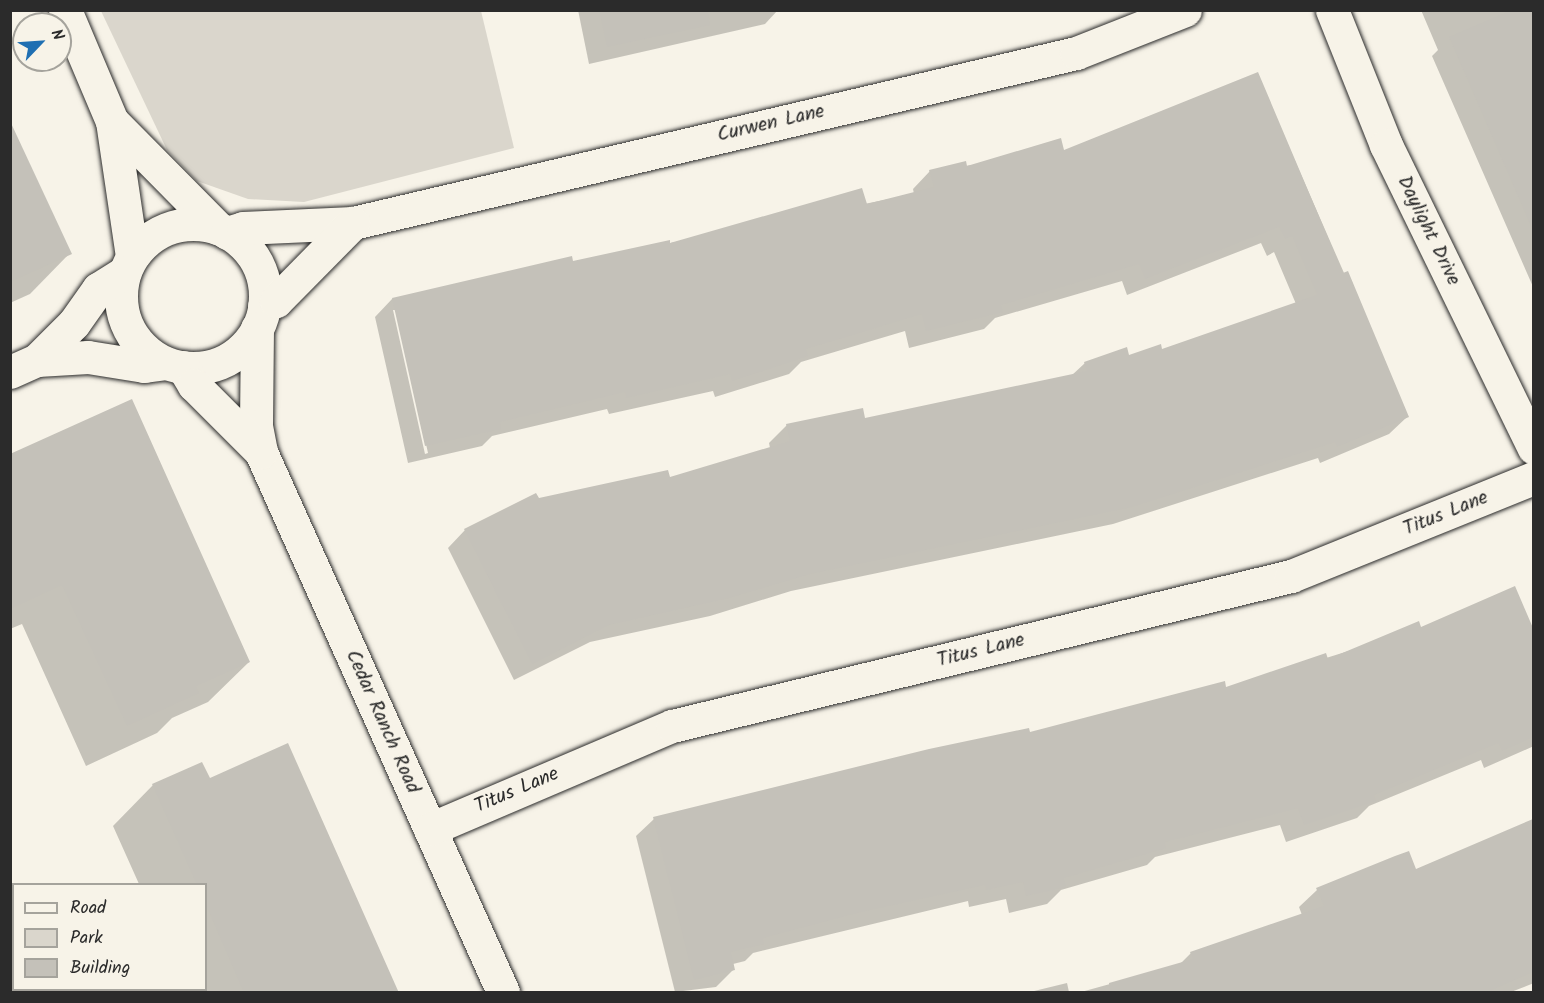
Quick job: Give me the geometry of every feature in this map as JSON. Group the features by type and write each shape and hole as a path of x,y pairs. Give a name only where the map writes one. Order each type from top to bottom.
{"street":[{"path":"65,10 112,121 128,265 121,308 127,326 137,341 174,365"},
{"name":"Curwen Lane","path":"222,231 353,223 1076,53 1185,10"},
{"name":"Daylight Drive","path":"1332,10 1386,145 1533,448"},
{"path":"112,121 257,263 261,317"},
{"path":"24,366 88,357 144,366 219,363 234,355 261,317 353,223"},
{"path":"24,366 74,323 98,289 128,265 142,244 172,226 206,224 222,231"},
{"name":"Cedar Ranch Road","path":"261,317 256,426 261,452 503,993"},
{"name":"Cedar Ranch Road","path":"174,365 261,452"},
{"name":"Titus Lane","path":"430,829 672,726 1291,576 1533,478"}],"green space":[{"path":"101,11 481,11 514,148 304,202 248,199 197,181 167,150"}],"building":[{"path":"599,10 708,10 710,25 607,47"},
{"path":"1512,10 1533,10 1533,231 1449,37"},
{"path":"1258,72 1343,273 1348,271 1409,417 1337,447 1335,442 1132,507 810,574 729,598 609,625 532,664 464,529 536,493 539,498 668,470 670,477 790,441 786,424 863,408 865,418 1087,371 1084,362 1127,347 1129,355 1161,344 1162,349 1317,295 1292,236 1285,239 1279,227 1145,279 1139,264 1001,305 1003,312 926,331 922,314 806,349 808,356 732,381 730,374 626,398 625,392 500,422 501,429 425,446 392,298 572,256 573,261 670,240 670,243 862,188 867,204 934,187 929,170 966,161 967,166 1061,138 1064,150"},
{"path":"10,121 72,254 10,282"},
{"path":"132,399 250,662 196,686 199,693 127,726 62,585 10,609 10,454"},
{"path":"1515,586 1533,628 1533,737 1502,751 1498,743 1374,795 1376,801 1304,825 1298,808 1165,842 1166,848 1064,878 1066,887 1026,896 1023,882 986,890 985,885 861,912 763,938 764,944 731,952 735,970 694,980 653,817 929,749 1029,728 1030,732 1225,681 1226,687 1326,653 1328,659 1419,621 1421,627"},
{"path":"288,743 399,993 244,993 207,907 207,883 196,883 152,784 202,762 210,778"},
{"path":"1533,819 1533,972 1485,993 1110,993 1109,983 1193,959 1190,952 1324,906 1316,888 1409,851 1416,869"}]}
